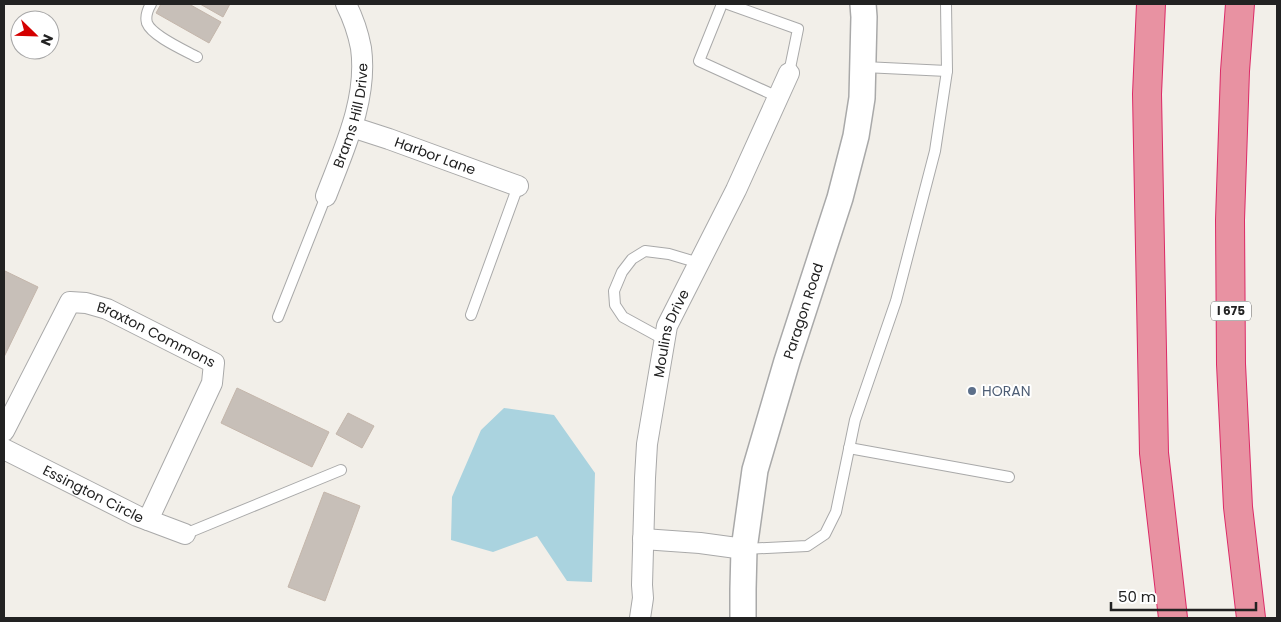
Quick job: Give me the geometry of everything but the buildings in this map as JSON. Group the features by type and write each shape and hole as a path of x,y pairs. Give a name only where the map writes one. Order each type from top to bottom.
{"highway":[{"path":"1151,4 1147,94 1154,453 1173,618"},
{"name":"I 675","path":"1240,4 1235,71 1230,220 1231,364 1238,507 1251,618"}],"street":[{"name":"Brams Hill Drive","path":"326,196 352,127 360,93 361,48 355,23 346,4"},
{"name":"Paragon Road","path":"743,618 744,549 758,462 787,361 840,198 856,136 862,98 863,4"},
{"name":"Moulins Drive","path":"640,618 643,598 647,444 667,326 736,190 789,73"},
{"name":"Harbor Lane","path":"352,127 518,186"},
{"name":"Braxton Commons","path":"4,431 70,302 86,303 107,309 214,363 212,383 148,520"},
{"name":"Essington Circle","path":"4,449 137,516 185,534"},
{"path":"644,539 700,543 744,549"}],"lane":[{"path":"151,4 147,11 147,22 156,34 197,57"},
{"path":"722,4 699,61 778,97"},
{"path":"728,4 798,29 789,73"},
{"path":"744,549 807,546 825,534 836,512 855,420 900,289 935,152 947,71 946,4"},
{"path":"862,67 947,71"},
{"path":"471,315 518,186"},
{"path":"278,317 326,196"},
{"path":"664,340 623,317 615,305 614,291 622,272 632,259 645,252 669,254 699,262"},
{"path":"849,448 1008,477"},
{"path":"185,534 341,470"}],"water":[{"path":"504,408 554,415 595,473 592,582 567,581 537,536 493,552 451,540 452,497 481,430"}],"place":[{"name":"HORAN","path":"972,391"}]}
